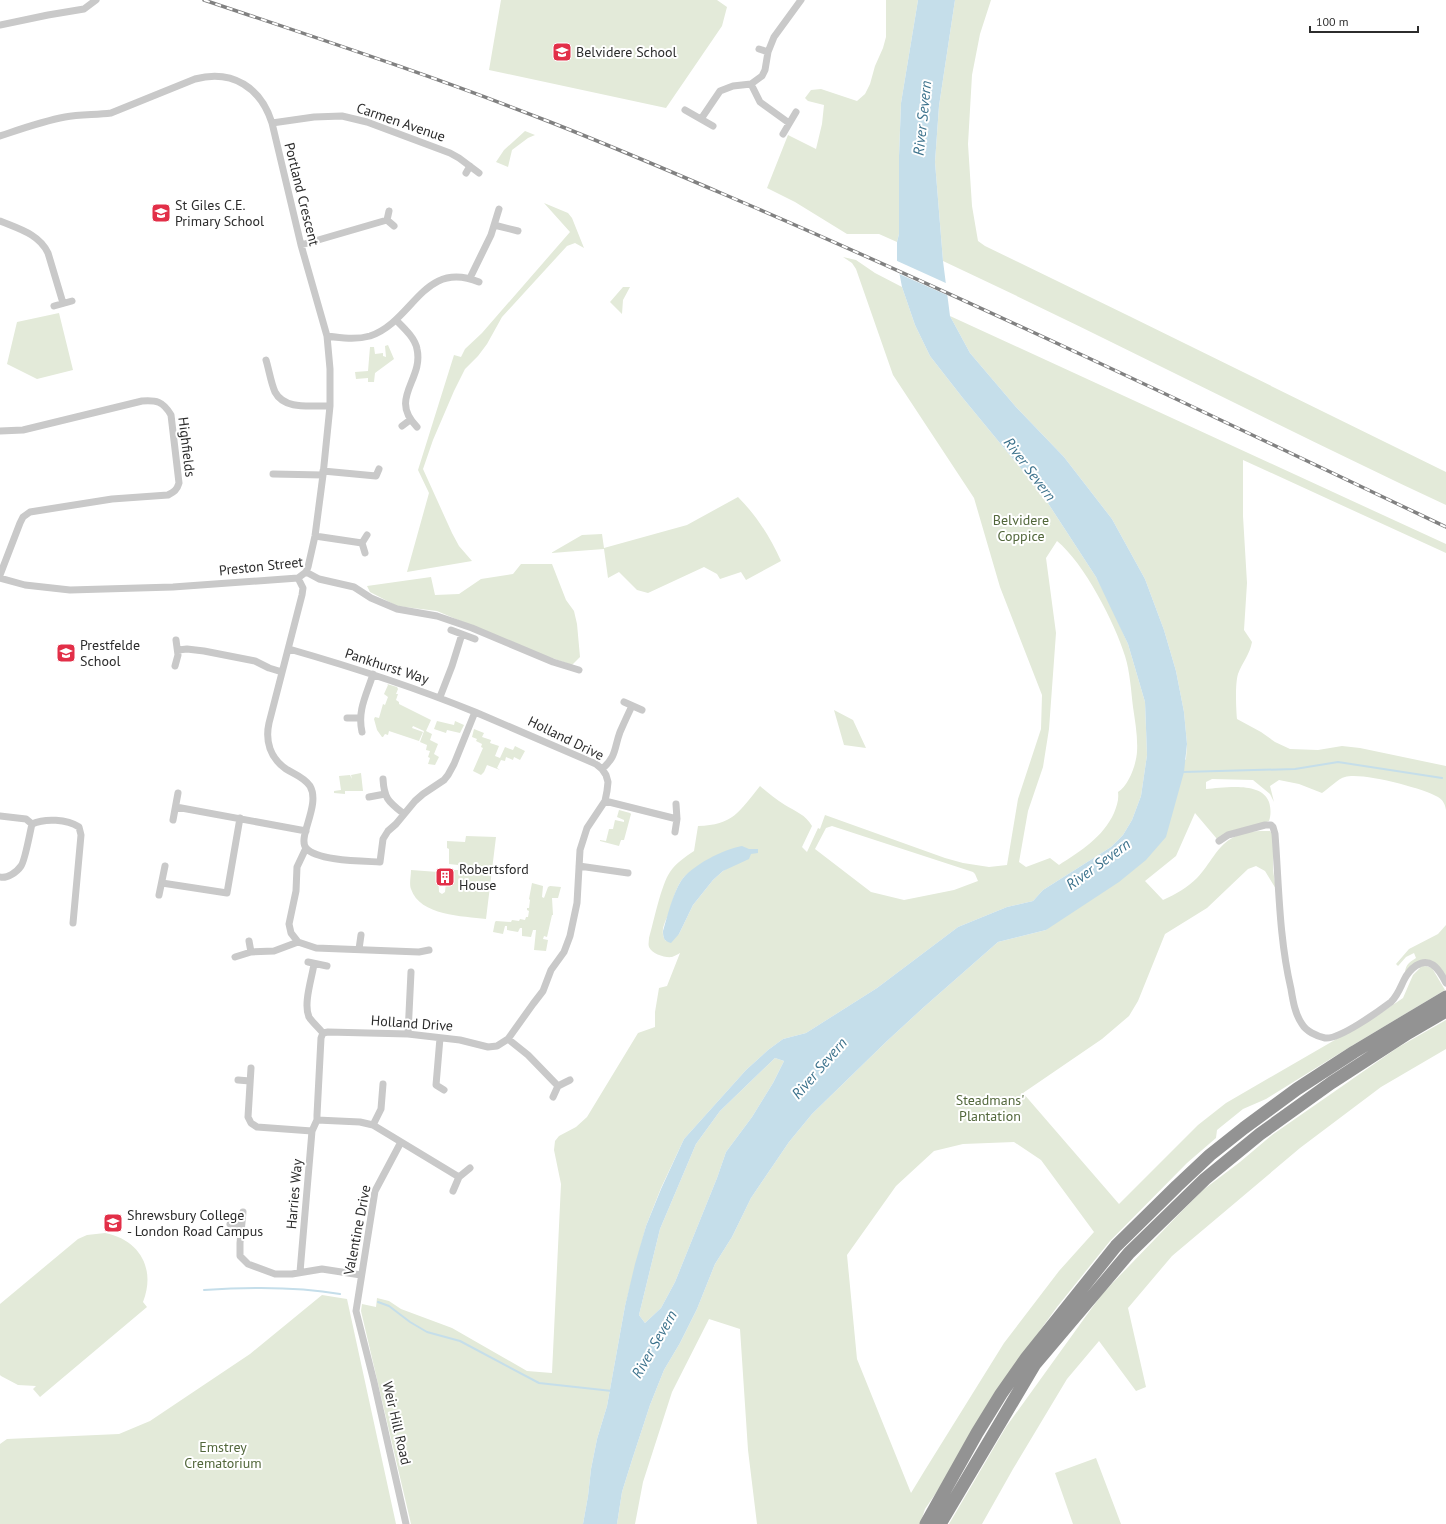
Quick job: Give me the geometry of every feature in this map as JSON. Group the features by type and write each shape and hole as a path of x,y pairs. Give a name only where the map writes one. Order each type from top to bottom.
{"highway":[{"path":"926,1524 1001,1394 1027,1357 1116,1246 1188,1176 1244,1128 1296,1089 1446,997"},
{"path":"940,1524 1035,1364 1129,1253 1205,1179 1260,1134 1331,1083 1408,1033 1446,1011"}],"street":[{"path":"0,25 84,9 96,0"},
{"path":"701,119 720,91 733,86 751,84 762,76 768,52 780,27 801,0"},
{"path":"759,49 768,52"},
{"name":"Portland Crescent","path":"0,136 35,124 67,116 111,113 206,76 226,77 238,81 247,86 263,102 272,124 301,245 327,336 330,369 330,406 323,473 314,536 306,572"},
{"path":"751,84 760,102 789,123"},
{"path":"685,110 713,126"},
{"path":"783,134 796,112"},
{"name":"Carmen Avenue","path":"272,124 331,116 354,118 450,153 479,173"},
{"path":"466,173 470,166"},
{"path":"470,278 486,248 499,209"},
{"path":"387,220 389,211"},
{"path":"301,245 387,220"},
{"path":"387,220 394,226"},
{"path":"0,221 34,237 44,246 48,254 63,304"},
{"path":"494,225 518,232"},
{"path":"327,336 362,338 380,331 396,320 436,281 445,277 462,276 480,282"},
{"path":"54,306 72,301"},
{"path":"396,320 408,333 417,348 417,365 406,393 405,401 410,420 417,426"},
{"path":"266,360 275,392 280,399 286,403 294,405 330,406"},
{"path":"268,368 276,365"},
{"name":"Highfields","path":"0,431 23,430 153,400 161,403 168,409 171,415 179,483 174,492 168,495 112,499 30,512 23,517 20,523 0,576"},
{"path":"402,426 410,420"},
{"path":"273,474 323,473 376,479 379,469"},
{"path":"283,474 283,483"},
{"path":"365,553 362,543 367,535"},
{"path":"314,536 362,543"},
{"name":"Preston Street","path":"0,576 25,585 70,590 173,588 298,578 306,572 319,579 354,587 371,598 397,609 437,616 472,628 553,662 579,670"},
{"path":"298,578 303,588 302,595 268,727 267,742 279,764 305,780 314,796 304,838 306,848 297,866 296,891 289,924 291,933 298,942 316,948 419,952 429,950"},
{"path":"451,630 475,639"},
{"path":"440,697 462,634"},
{"path":"175,666 178,650 176,640"},
{"name":"Pankhurst Way","path":"289,649 373,674 440,697 475,712"},
{"path":"178,650 204,650 255,661 268,668 282,672"},
{"path":"362,732 360,718 361,709 373,674"},
{"path":"624,702 642,710"},
{"path":"602,769 609,763 615,753 620,734 632,706"},
{"path":"306,848 313,853 327,858 380,862 385,835 423,794 444,780 448,775 475,712"},
{"name":"Holland Drive","path":"323,1033 408,1034 460,1040 488,1048 498,1046 508,1039 544,991 551,970 568,943 577,903 580,850 586,828 605,801 608,782 602,769 596,764 475,712"},
{"path":"347,718 360,718"},
{"path":"383,779 384,794 386,799 404,814"},
{"path":"173,820 178,793"},
{"path":"369,797 384,794"},
{"path":"605,801 677,819"},
{"path":"675,832 677,819 676,804"},
{"path":"176,807 306,831"},
{"path":"0,816 26,819 32,824"},
{"path":"162,883 227,893 240,818"},
{"path":"32,824 38,821 50,820 72,822 79,827 81,835 73,923"},
{"path":"0,877 4,878 13,874 22,866 32,824"},
{"path":"1219,841 1228,835 1265,825 1271,825 1273,827 1275,834 1280,929 1285,966 1298,1017 1302,1025 1308,1031 1325,1038 1343,1033 1391,1002 1396,997 1409,971 1420,963 1429,963 1433,965 1446,983"},
{"path":"159,895 165,866"},
{"path":"579,866 628,873"},
{"path":"359,949 361,935"},
{"path":"249,941 251,952"},
{"path":"235,957 251,952 274,951 298,942"},
{"path":"327,966 311,963 307,1000 309,1017 323,1033 321,1038 317,1120 360,1122 373,1125 459,1177"},
{"path":"408,1034 411,972"},
{"path":"440,1038 436,1085 444,1090"},
{"path":"508,1039 528,1055 558,1086"},
{"path":"251,1068 248,1117 251,1123 257,1127 312,1131"},
{"path":"238,1080 250,1082"},
{"path":"553,1097 558,1086 570,1080"},
{"path":"373,1125 381,1109 382,1084"},
{"name":"Harries Way","path":"300,1272 312,1131 317,1120"},
{"name":"Valentine Drive","path":"360,1329 356,1311 375,1191 401,1142"},
{"path":"453,1191 459,1177 470,1168"},
{"path":"243,1212 240,1256 248,1264 275,1274 292,1274 322,1269 361,1275"},
{"path":"230,1224 241,1226"},
{"name":"Weir Hill Road","path":"360,1329 374,1382 406,1524"}],"green space":[{"name":"Belvidere School","path":"501,0 717,0 727,7 722,26 666,108 489,70"},
{"path":"886,0 918,0 901,103 899,234 897,242 879,234 847,234 795,202 767,188 788,135 816,149 822,124 824,105 808,101 805,98 811,90 821,89 857,101 865,94 870,84 886,37"},
{"path":"955,0 991,0 980,34 972,75 968,144 972,206 978,241 985,246 1446,472 1446,505 943,261 935,162 939,106"},
{"path":"525,131 535,135 528,138 512,150 508,167 496,162 504,150"},
{"path":"544,203 568,213 572,218 584,248 575,243 567,246 502,317 487,344 465,369 433,440 423,469 452,533 459,546 472,561 407,572 429,493 418,470 454,355 461,357 465,349 482,333 570,232"},
{"name":"Belvidere Coppice","path":"843,257 856,260 875,273 902,287 915,325 930,356 1042,494 1096,577 1128,644 1145,702 1147,755 1141,796 1132,820 1123,835 1111,847 1043,890 1033,901 1007,907 958,927 877,988 806,1033 783,1039 768,1050 746,1070 684,1139 661,1188 646,1226 625,1306 607,1406 597,1439 591,1469 583,1524 411,1524 361,1311 362,1304 376,1307 377,1298 389,1301 401,1309 452,1328 527,1371 552,1373 561,1184 554,1150 555,1141 559,1136 576,1127 587,1117 638,1033 655,1027 655,1012 659,988 667,986 680,953 673,957 656,954 649,947 649,938 667,878 675,866 694,851 698,826 720,823 727,820 740,810 760,786 769,794 810,822 812,826 802,847 807,852 818,828 820,829 825,815 963,863 989,867 1007,865 1018,799 1041,729 1042,695 1000,587 974,498 893,375 856,269 852,263","holes":["1057,541 1078,564 1088,578 1106,611 1120,642 1127,662 1136,729 1137,752 1129,780 1118,792 1118,802 1114,813 1098,836 1083,849 1059,865 1050,858 1026,867 1019,862 1028,811 1043,767 1049,729 1056,633 1046,558","832,826 973,872 978,881 954,890 904,900 871,892 815,849 826,828","758,849 723,871 713,880 693,905 679,934 666,941 663,935 664,924 681,881 695,868 727,856"]},
{"path":"623,287 630,287 623,300 622,314 610,302"},
{"path":"59,313 73,370 37,379 7,364 17,322"},
{"name":"Steadmans' Plantation","path":"950,316 1446,544 1446,553 1243,460 1243,516 1247,583 1244,630 1252,642 1250,651 1237,678 1237,719 1261,732 1275,742 1290,749 1318,750 1342,746 1360,748 1446,766 1446,810 1441,799 1430,793 1406,785 1364,777 1345,777 1337,781 1322,793 1299,784 1279,780 1270,786 1274,802 1270,794 1253,780 1212,779 1206,782 1206,789 1241,787 1250,788 1265,795 1270,807 1269,821 1217,839 1195,813 1176,856 1145,881 1163,900 1193,882 1202,873 1218,850 1228,841 1247,832 1270,831 1273,836 1273,870 1276,889 1265,871 1256,866 1248,869 1207,908 1165,934 1138,1001 1129,1016 1102,1039 1023,1093 1119,1204 1198,1125 1226,1103 1378,1015 1403,998 1413,975 1421,967 1426,966 1432,968 1445,990 1266,1099 1243,1109 1217,1130 1216,1138 1187,1163 1110,1241 1057,1307 1007,1376 940,1487 925,1509 920,1524 757,1524 748,1450 740,1329 709,1319 672,1392 643,1482 635,1524 617,1524 622,1492 650,1405 664,1370 680,1343 697,1309 715,1264 732,1237 751,1198 789,1142 812,1114 887,1041 998,942 1046,930 1186,759 1187,744 1184,712 1176,671 1164,630 1145,579 1112,519 1064,457 1016,407 970,353","holes":["1014,1142 1041,1160 1094,1232 1059,1271 1004,1343 911,1493 857,1359 847,1255 896,1186 934,1151 963,1144"]},
{"path":"388,345 394,359 375,373 374,382 368,382 368,378 356,379 355,372 368,371 370,347 374,347 375,354 383,353 383,356 386,357 385,346"},
{"path":"738,497 762,527 781,561 746,580 741,572 720,579 717,574 704,567 648,593 637,590 619,572 608,578 604,549 551,553 582,535 602,534 604,548 687,525"},
{"path":"521,564 552,564 566,600 574,611 577,624 580,657 572,665 529,650 437,611 397,606 370,592 367,586 431,577 435,595 459,594 481,579 513,574"},
{"path":"387,684 397,687 398,689 396,694 398,694 396,700 399,704 431,720 426,731 432,734 430,740 438,744 434,754 439,757 435,765 428,764 430,751 426,750 427,745 420,742 424,731 413,726 412,728 423,732 419,741 389,731 388,735 385,734 382,737 377,730 374,719 375,717 379,718 383,704 385,705 388,697 384,694 388,685"},
{"path":"834,710 853,720 866,748 844,745"},
{"path":"437,721 454,725 455,721 464,725 460,733 447,730 446,733 434,729"},
{"path":"474,729 484,733 482,737 491,740 490,743 499,746 495,756 500,758 505,747 513,750 515,746 525,751 520,760 514,757 513,760 506,757 505,761 501,760 497,768 500,770 487,765 481,775 473,771 483,748 481,747 482,744 476,741 477,739 472,737"},
{"path":"361,773 363,791 345,791 345,794 334,793 334,791 341,790 339,776 350,775 352,779 351,775"},
{"path":"619,810 631,814 624,840 621,840 619,846 600,841 606,841 609,829 613,829 615,820 624,822 624,820 617,817"},
{"path":"466,836 496,837 486,919 443,913 433,910 423,905 416,898 410,887 411,870 438,872 439,892 442,894 445,892 446,882 451,882 451,870 458,870 458,865 449,864 449,849 447,848 447,841 465,842"},
{"path":"532,883 543,886 542,897 544,898 548,887 561,887 558,898 552,898 553,915 547,937 544,936 543,939 548,940 546,951 534,950 536,930 533,930 531,937 522,936 522,928 520,928 518,932 507,930 507,926 505,926 503,934 493,932 496,921 519,921 520,919 525,920 526,917 528,917 529,911 527,908 529,908"},
{"path":"1446,925 1446,978 1435,963 1405,972 1407,965 1416,958 1414,953 1406,957 1398,966 1396,964 1409,949 1438,934"},
{"path":"1446,1020 1446,1049 1381,1087 1300,1148 1172,1256 1128,1308 1146,1387 1136,1391 1099,1341 1067,1379 982,1524 949,1524 1006,1427 1103,1293 1182,1211 1203,1190 1272,1135 1397,1048"},
{"path":"775,1058 784,1061 773,1083 752,1117 726,1152 675,1282 661,1308 645,1323 639,1315 660,1229 696,1144 720,1111"},
{"path":"105,1233 128,1242 136,1249 142,1258 146,1268 147,1278 147,1290 143,1302 147,1307 40,1397 33,1389 36,1386 18,1385 1,1376 0,1304 78,1239 87,1235"},
{"name":"Emstrey Crematorium","path":"322,1295 347,1299 396,1524 0,1524 0,1444 7,1439 119,1434 150,1421 250,1354"},
{"path":"1096,1458 1121,1524 1073,1524 1055,1473"}],"water":[{"name":"River Severn","path":"918,0 955,0 939,106 935,162 943,261 950,316 970,353 1016,407 1064,457 1112,519 1145,579 1164,630 1176,671 1184,712 1187,744 1184,772 1166,837 1146,860 1119,882 1046,930 998,942 887,1041 812,1114 789,1142 751,1198 732,1237 715,1264 697,1309 680,1343 664,1370 650,1405 622,1492 617,1524 583,1524 597,1439 607,1406 625,1306 635,1264 646,1226 684,1139 746,1070 768,1050 783,1039 806,1033 877,988 958,927 1007,907 1033,901 1043,890 1111,847 1123,835 1132,820 1141,796 1147,755 1145,702 1128,644 1096,577 1042,494 930,356 915,325 902,287 897,261 897,242 899,234 901,103","holes":["775,1058 784,1061 773,1083 752,1117 726,1152 675,1282 661,1308 645,1323 639,1315 660,1229 696,1144 720,1111"]},
{"path":"742,846 749,849 758,849 758,853 751,854 749,859 723,871 713,880 693,905 679,934 671,943 665,940 663,931 668,912 681,881 700,864 726,850"}],"pier":[{"path":"895,260 948,284 949,296 897,273"}],"waterway":[{"path":"1183,772 1295,769 1338,762 1442,778"},
{"path":"204,1290 272,1288 323,1291 340,1294"},
{"path":"378,1302 389,1306 410,1322 427,1332 460,1341 539,1383 612,1391"}],"railway":[{"path":"204,0 464,89 576,132 679,175 930,285 1446,527"}],"place":[{"name":"Belvidere School","path":"562,52"},
{"name":"St Giles C.E. Primary School","path":"161,213"},
{"name":"Prestfelde School","path":"66,653"},
{"name":"Robertsford House","path":"445,877"},
{"name":"Shrewsbury College - London Road Campus","path":"113,1223"}]}
